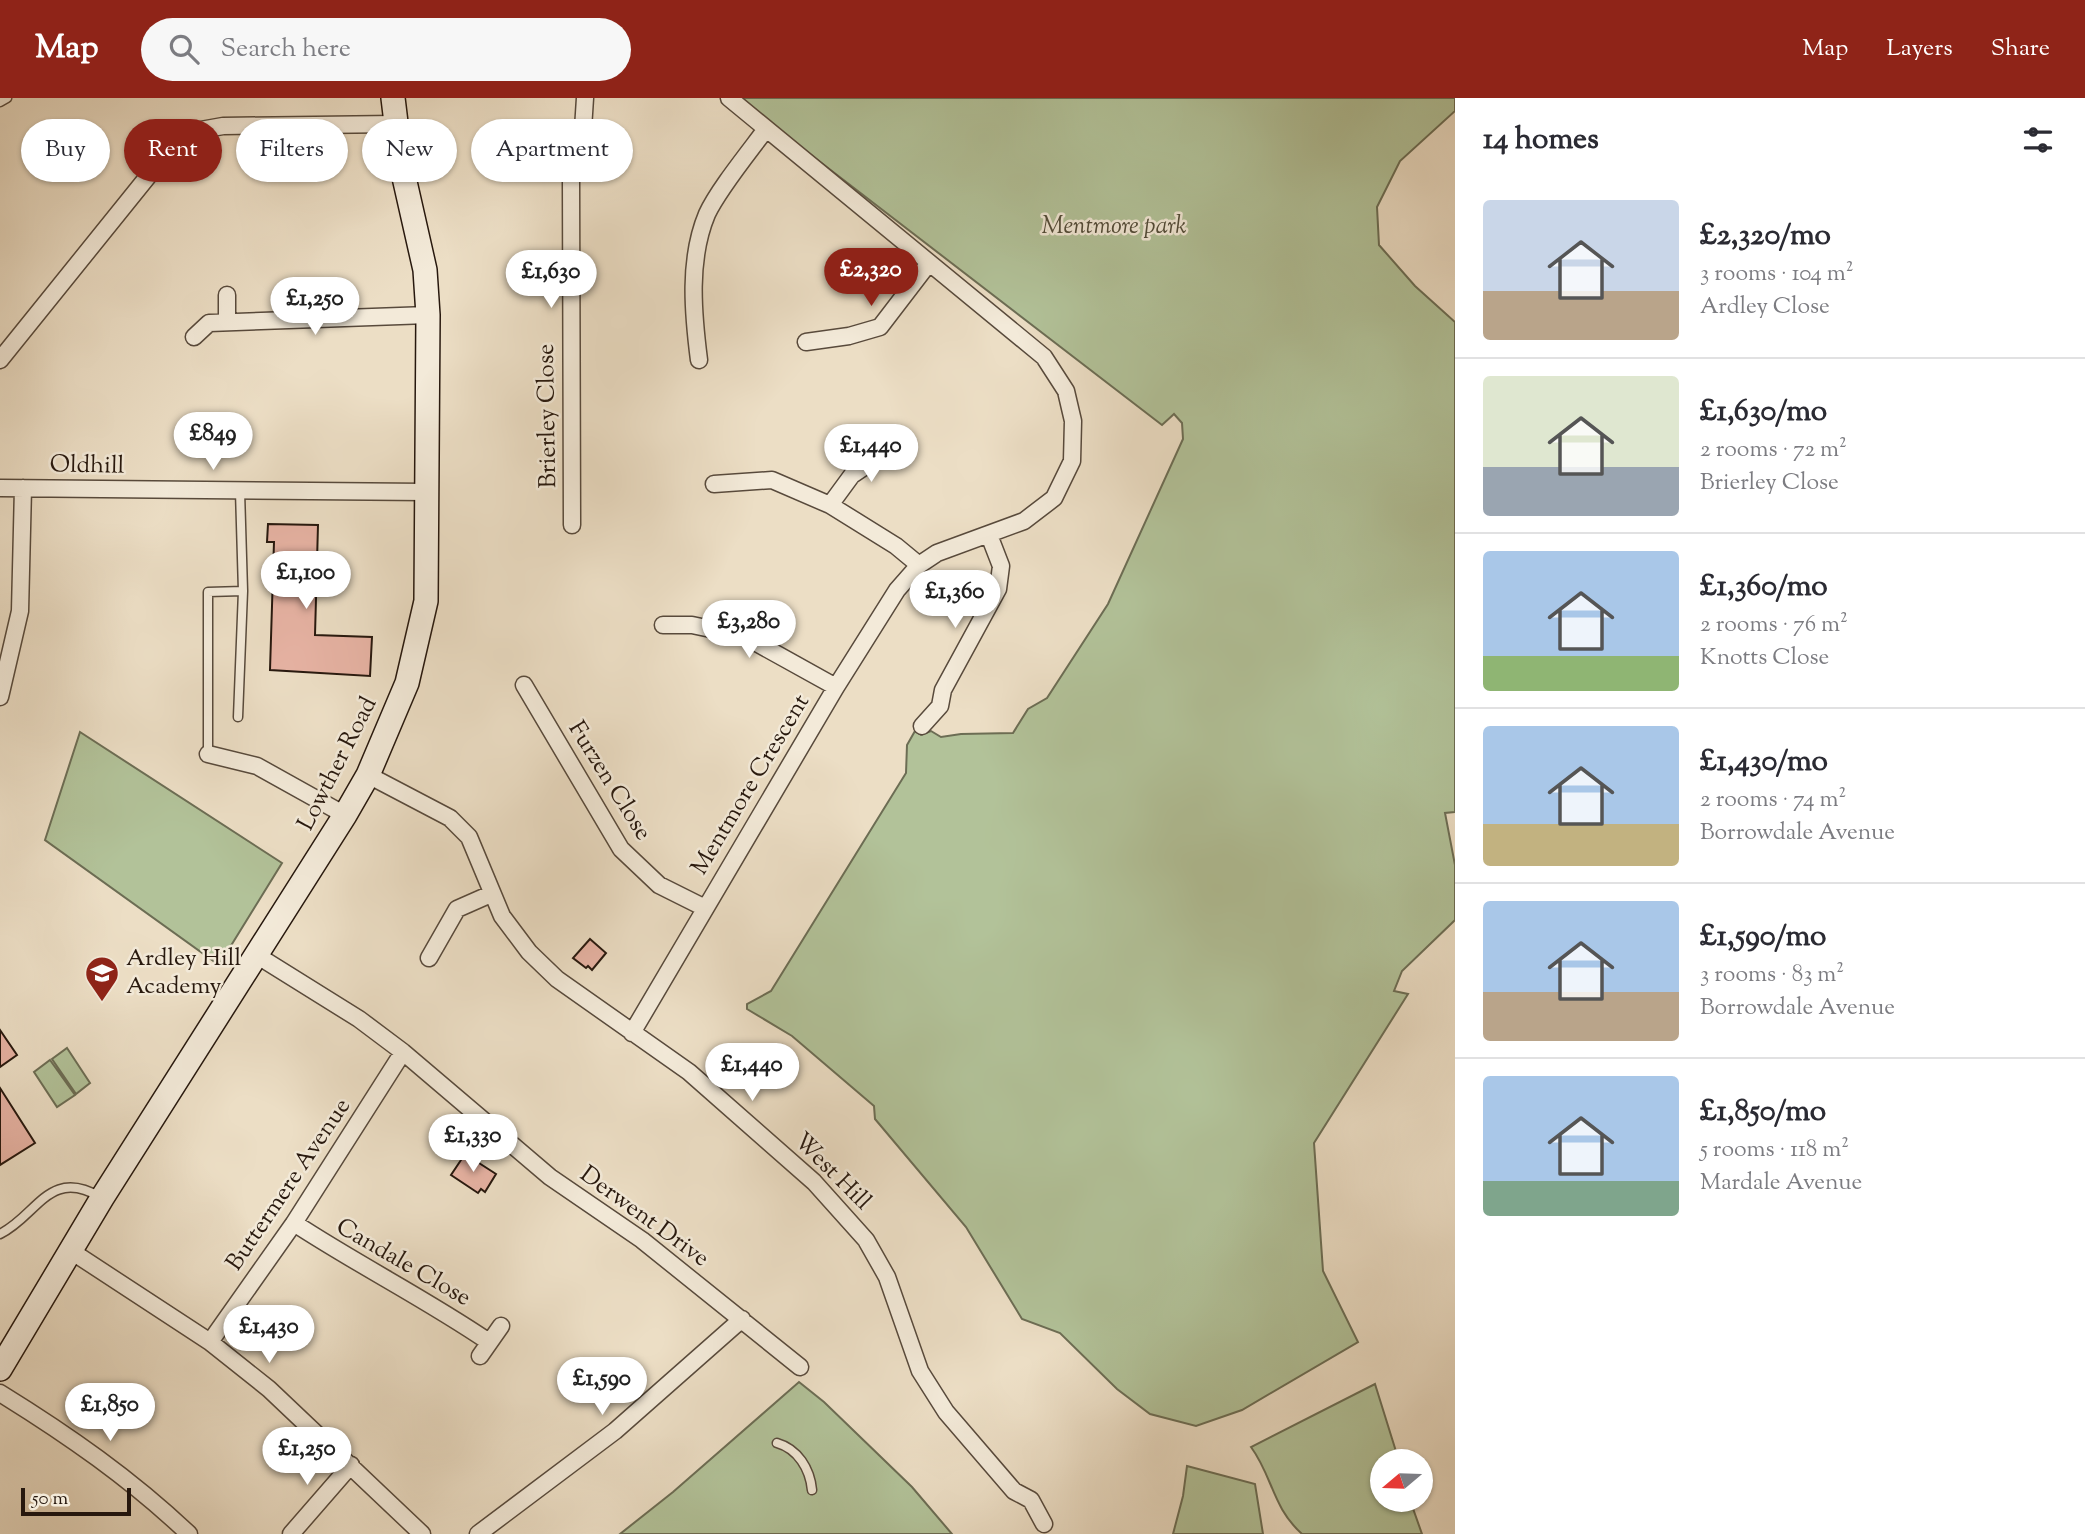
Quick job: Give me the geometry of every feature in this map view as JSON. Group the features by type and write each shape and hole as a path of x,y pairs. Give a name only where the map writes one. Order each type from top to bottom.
{"street":[{"name":"Lowther Road","path":"393,98 395,119"},
{"name":"Brierley Close","path":"572,525 571,179 583,129 585,98"},
{"name":"Mentmore Crescent","path":"632,1033 836,687 897,590 919,565 937,553 1024,521 1054,498 1072,461 1073,421 1066,391 1044,357 729,98"},
{"path":"0,360 170,149 195,131 223,126 362,124"},
{"path":"699,360 695,330 695,257 708,213 765,129"},
{"name":"Lowther Road","path":"0,1369 102,1198 345,815 368,775 407,683 426,601 426,492 429,478 428,315 425,270 405,182"},
{"path":"806,342 849,336 880,327 929,263"},
{"path":"226,295 227,322"},
{"path":"194,337 209,323 428,315"},
{"path":"830,505 852,475 895,446"},
{"path":"714,484 772,480 830,505 896,545 919,565"},
{"name":"Oldhill","path":"0,488 426,492"},
{"path":"0,697 20,611 23,488"},
{"path":"922,726 940,706 943,690 998,589 1001,566 989,535"},
{"path":"663,625 692,625 744,636 836,687"},
{"name":"Furzen Close","path":"524,685 621,849 659,885 705,908"},
{"path":"208,754 257,766 345,815"},
{"name":"West Hill","path":"368,775 450,818 469,837 502,916 529,952 557,979 688,1072 814,1182 866,1240 887,1277 920,1371 946,1412 1014,1491 1031,1500 1044,1524"},
{"path":"429,958 457,909 491,894"},
{"name":"Derwent Drive","path":"258,956 359,1019 403,1052 550,1177 642,1240 800,1367"},
{"name":"Buttermere Avenue","path":"210,1342 294,1223 403,1052"},
{"name":"Candale Close","path":"294,1223 357,1264 441,1309 489,1342"},
{"path":"71,1251 210,1342 270,1389 422,1534"},
{"path":"478,1534 615,1431 742,1319"},
{"path":"480,1356 502,1326"},
{"path":"0,1393 84,1446 153,1500 189,1534"},
{"path":"291,1534 351,1465"}],"lane":[{"path":"0,102 7,98"},
{"path":"239,717 243,591 240,491"},
{"path":"208,754 208,592 243,591"},
{"path":"0,1234 42,1198 63,1188 75,1186 102,1198"},
{"path":"777,1443 798,1456 811,1478 812,1490"}],"green space":[{"name":"Mentmore park","path":"737,98 1455,98 1455,111 1400,161 1377,207 1379,245 1415,286 1455,322 1455,812 1445,813 1455,865 1455,920 1402,971 1394,991 1408,994 1314,1143 1323,1271 1358,1342 1242,1410 1196,1426 1150,1414 1117,1389 1060,1333 1022,1319 966,1227 875,1119 874,1106 792,1036 747,1009 747,1004 771,991 906,773 907,745 915,731 921,735 931,731 941,737 1013,733 1028,709 1047,698 1108,604 1183,439 1182,423 1174,414 1162,425"},
{"path":"80,732 282,863 219,965 45,840"},
{"path":"67,1048 90,1083 76,1094 52,1059"},
{"path":"50,1060 75,1095 57,1107 34,1072"},
{"path":"799,1382 824,1402 912,1487 952,1534 620,1534 673,1492"},
{"path":"1375,1384 1395,1449 1370,1449 1370,1512 1414,1512 1422,1534 1302,1534 1278,1503 1264,1469 1251,1447"},
{"path":"1187,1466 1255,1484 1263,1534 1173,1534 1183,1496"}],"building":[{"path":"268,524 318,525 315,635 372,637 370,676 270,670 274,542 267,542"},
{"path":"590,939 606,953 592,970 573,958"},
{"path":"0,1030 17,1055 0,1067"},
{"path":"0,1088 35,1143 0,1165"},
{"path":"465,1154 496,1174 485,1192 481,1189 478,1193 451,1175"}],"place":[{"name":"Ardley Hill Academy","path":"102,1003"}]}
